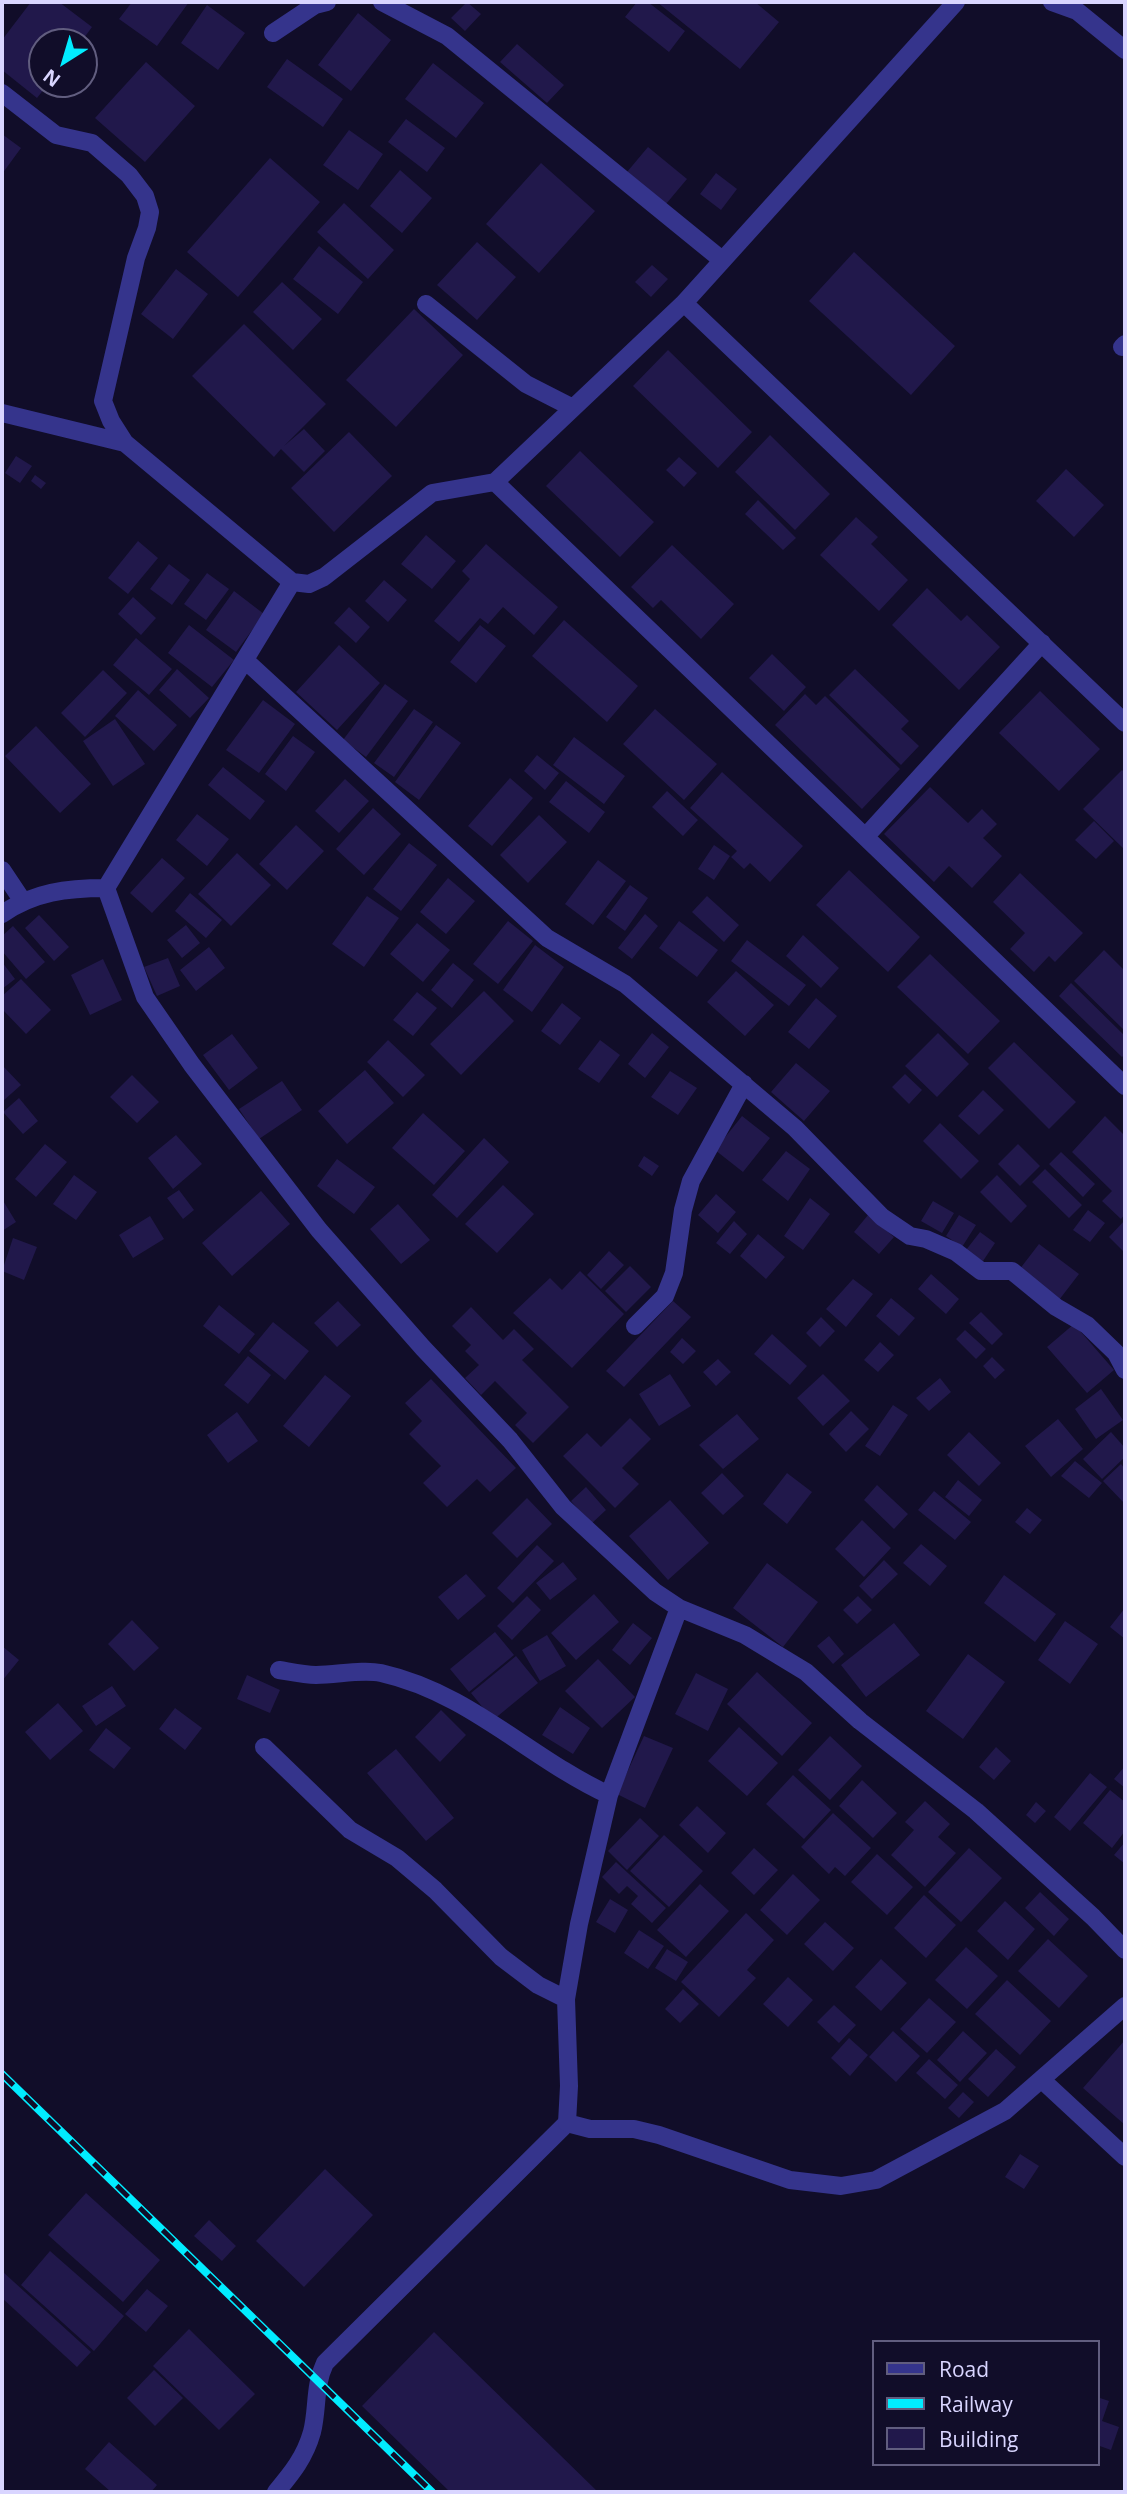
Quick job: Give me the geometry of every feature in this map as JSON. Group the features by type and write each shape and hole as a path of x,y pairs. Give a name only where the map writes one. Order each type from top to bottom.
{"street":[{"path":"273,33 315,5 327,2"},
{"path":"382,2 447,36 722,260"},
{"path":"2,93 56,135 92,143 129,175 145,196 150,212 147,228 136,258 103,401 111,421 125,443 292,582 309,584 324,577 432,493 495,482 684,303 956,2"},
{"path":"1052,2 1082,6 1125,50"},
{"path":"684,303 1125,723"},
{"path":"426,304 526,384 573,408"},
{"path":"2,413 125,443"},
{"path":"495,482 867,835 1125,1086"},
{"path":"106,888 292,582"},
{"path":"867,835 1042,643"},
{"path":"246,661 547,937 625,984 795,1128 891,1224 910,1236 926,1239 956,1252 981,1270 1012,1271 1056,1307 1087,1325 1116,1353 1125,1370"},
{"path":"2,870 22,901"},
{"path":"2,914 22,901 65,889 106,888"},
{"path":"106,888 145,997 192,1065 319,1230 423,1348 510,1440 563,1507 654,1592 679,1608 745,1636 806,1672 860,1721 976,1811 1093,1917 1125,1950"},
{"path":"635,1326 665,1296 674,1273 683,1210 691,1181 744,1084"},
{"path":"276,2492 302,2460 312,2430 317,2380 325,2363 567,2123 569,2086 566,1998 608,1795 679,1608"},
{"path":"279,1670 313,1675 379,1672 433,1692 474,1709 555,1767 608,1795"},
{"path":"264,1747 350,1830 397,1858 435,1890 501,1957 538,1985 566,1998"},
{"path":"567,2123 590,2129 634,2129 659,2135 790,2180 841,2186 876,2180 1005,2111 1125,2006"},
{"path":"1042,2080 1125,2157"}],"building":[{"path":"31,2 59,2 92,27 28,28 28,91 2,70 2,40"},
{"path":"132,2 189,2 157,46 119,19"},
{"path":"467,2 481,14 465,31 451,18"},
{"path":"637,2 648,2 685,31 669,52 625,17"},
{"path":"657,2 755,2 779,22 740,69"},
{"path":"207,5 245,33 218,70 181,43"},
{"path":"358,13 391,40 351,91 318,65"},
{"path":"517,44 564,85 547,103 500,62"},
{"path":"287,59 343,99 323,127 267,87"},
{"path":"146,62 195,106 145,162 95,118"},
{"path":"433,63 484,103 456,138 405,99"},
{"path":"406,119 445,148 427,172 388,142"},
{"path":"349,130 383,154 358,190 323,165"},
{"path":"2,134 21,148 2,174"},
{"path":"648,147 687,179 666,204 627,172"},
{"path":"270,158 320,202 238,297 187,252"},
{"path":"541,163 595,211 539,273 486,224"},
{"path":"400,170 432,198 402,233 370,206"},
{"path":"716,173 737,189 721,210 700,194"},
{"path":"344,203 394,250 368,279 317,232"},
{"path":"477,242 516,277 477,320 437,285"},
{"path":"319,246 363,282 338,314 293,279"},
{"path":"854,252 955,346 911,395 809,301"},
{"path":"652,265 668,279 651,297 635,282"},
{"path":"176,269 208,294 173,339 141,314"},
{"path":"282,282 322,319 293,350 253,312"},
{"path":"414,309 463,355 396,427 346,380"},
{"path":"244,324 326,404 284,446 304,429 325,451 304,472 281,449 274,457 192,376"},
{"path":"668,350 752,432 718,468 633,386"},
{"path":"349,432 392,476 334,532 291,488"},
{"path":"770,435 830,494 795,530 735,472"},
{"path":"580,451 654,522 620,557 546,486"},
{"path":"16,456 32,466 20,483 5,473"},
{"path":"679,457 697,473 684,487 666,470"},
{"path":"1066,469 1104,505 1074,537 1036,501"},
{"path":"35,475 46,483 41,489 31,481"},
{"path":"758,500 796,538 783,550 745,514"},
{"path":"856,517 878,537 871,544 908,580 879,611 820,555"},
{"path":"426,535 456,561 432,589 401,564"},
{"path":"138,541 158,558 128,594 108,578"},
{"path":"486,544 558,607 534,635 503,607 488,624 480,618 459,642 434,621 470,579 462,571"},
{"path":"672,545 734,604 701,639 661,600 653,608 631,587"},
{"path":"169,564 190,580 172,605 150,589"},
{"path":"207,573 229,589 206,620 184,604"},
{"path":"384,580 407,600 388,622 365,601"},
{"path":"927,588 961,621 967,615 1000,647 959,690 892,625"},
{"path":"234,591 264,614 236,652 206,630"},
{"path":"133,597 156,618 141,635 118,614"},
{"path":"349,607 370,627 356,643 334,623"},
{"path":"564,620 638,686 607,722 532,656"},
{"path":"189,625 234,660 212,687 168,653"},
{"path":"480,625 506,646 476,683 450,662"},
{"path":"136,638 172,669 149,695 113,665"},
{"path":"339,645 380,683 337,730 296,692"},
{"path":"772,654 806,687 784,711 749,678"},
{"path":"177,669 209,698 190,718 159,690"},
{"path":"855,669 909,721 901,729 919,746 901,765 829,695"},
{"path":"103,670 127,693 85,737 61,713"},
{"path":"385,684 408,701 366,757 343,740"},
{"path":"138,690 177,725 154,751 115,716"},
{"path":"1040,691 1100,749 1059,791 999,733"},
{"path":"805,694 816,705 825,696 900,769 862,809 775,725"},
{"path":"263,700 295,724 259,773 226,750"},
{"path":"414,709 433,722 394,777 374,763"},
{"path":"655,709 717,764 684,800 623,744"},
{"path":"115,719 145,764 113,786 83,741"},
{"path":"436,725 461,743 419,800 395,782"},
{"path":"36,726 91,784 60,813 5,756"},
{"path":"293,736 315,752 286,791 265,774"},
{"path":"574,737 625,776 604,804 553,765"},
{"path":"537,755 559,773 545,790 524,771"},
{"path":"223,767 265,801 250,820 208,785"},
{"path":"1122,770 1125,773 1125,850 1083,809"},
{"path":"722,772 803,846 770,882 750,863 744,869 731,857 737,851 690,808"},
{"path":"510,778 533,798 492,846 468,826"},
{"path":"345,779 369,801 339,833 315,811"},
{"path":"566,781 605,812 589,833 549,802"},
{"path":"930,787 968,823 982,809 997,824 983,838 1002,856 972,888 949,866 934,882 884,834"},
{"path":"667,791 698,820 683,836 652,807"},
{"path":"373,808 401,834 364,875 336,849"},
{"path":"197,814 229,839 207,866 176,840"},
{"path":"539,815 567,842 528,883 500,855"},
{"path":"1094,821 1114,841 1096,859 1075,840"},
{"path":"296,825 324,851 287,890 259,864"},
{"path":"409,843 437,865 401,911 373,889"},
{"path":"714,845 730,856 714,880 698,869"},
{"path":"237,853 271,885 231,926 198,894"},
{"path":"162,858 185,878 152,913 130,893"},
{"path":"598,860 626,881 593,925 565,904"},
{"path":"849,870 920,937 888,972 816,905"},
{"path":"1020,873 1083,933 1055,962 1049,956 1034,972 1010,949 1025,933 993,902"},
{"path":"448,878 475,901 446,934 420,912"},
{"path":"630,885 648,898 625,931 606,917"},
{"path":"190,893 222,920 206,938 175,911"},
{"path":"367,896 399,918 364,967 332,944"},
{"path":"707,896 739,925 724,942 692,912"},
{"path":"645,914 658,926 632,959 618,948"},
{"path":"39,915 69,947 54,961 25,928"},
{"path":"508,921 533,941 498,984 473,964"},
{"path":"679,921 718,950 697,977 659,948"},
{"path":"417,923 450,950 423,982 390,954"},
{"path":"186,925 200,943 182,958 167,940"},
{"path":"13,926 45,962 26,979 2,951 2,936"},
{"path":"803,935 839,968 821,988 786,956"},
{"path":"747,940 806,985 789,1006 731,961"},
{"path":"535,945 564,967 532,1012 503,990"},
{"path":"209,947 225,968 196,991 180,970"},
{"path":"1104,950 1125,971 1125,1031 1074,981"},
{"path":"930,954 1000,1021 968,1054 897,987"},
{"path":"168,958 180,986 157,996 144,967"},
{"path":"103,959 122,1000 90,1015 71,975"},
{"path":"2,962 15,979 2,989"},
{"path":"453,963 474,980 452,1008 431,990"},
{"path":"736,971 774,1005 745,1036 707,1002"},
{"path":"21,979 51,1010 26,1034 2,1009 2,996"},
{"path":"1071,983 1125,1036 1125,1054 1122,1057 1059,996"},
{"path":"484,991 514,1021 461,1075 430,1044"},
{"path":"417,992 437,1008 413,1036 393,1020"},
{"path":"816,998 837,1016 809,1049 788,1032"},
{"path":"562,1003 581,1018 560,1045 541,1031"},
{"path":"652,1033 669,1047 645,1078 628,1064"},
{"path":"938,1033 969,1064 937,1097 905,1066"},
{"path":"232,1034 258,1068 229,1090 203,1055"},
{"path":"388,1040 425,1075 403,1097 367,1062"},
{"path":"600,1040 620,1055 599,1083 578,1069"},
{"path":"1014,1042 1076,1102 1049,1129 988,1068"},
{"path":"796,1063 830,1091 804,1121 771,1092"},
{"path":"2,1065 21,1085 3,1101 2,1100"},
{"path":"365,1070 394,1103 347,1144 318,1111"},
{"path":"670,1071 697,1088 678,1115 651,1097"},
{"path":"905,1074 922,1090 909,1104 892,1087"},
{"path":"132,1075 159,1102 137,1123 110,1097"},
{"path":"282,1081 302,1110 259,1139 239,1109"},
{"path":"983,1090 1004,1110 979,1135 958,1116"},
{"path":"19,1098 38,1121 23,1134 3,1112"},
{"path":"423,1113 465,1151 434,1185 392,1148"},
{"path":"742,1116 770,1138 743,1172 715,1150"},
{"path":"1105,1116 1125,1136 1125,1214 1121,1219 1102,1201 1112,1191 1072,1152"},
{"path":"940,1123 979,1161 961,1179 923,1141"},
{"path":"176,1135 202,1164 173,1189 148,1158"},
{"path":"484,1138 509,1162 457,1218 432,1195"},
{"path":"45,1144 67,1162 36,1197 15,1179"},
{"path":"1018,1144 1040,1166 1020,1186 998,1164"},
{"path":"786,1151 810,1169 788,1201 762,1180"},
{"path":"1061,1152 1095,1184 1083,1197 1049,1164"},
{"path":"644,1156 659,1166 652,1176 638,1166"},
{"path":"337,1159 375,1187 354,1214 317,1186"},
{"path":"1045,1169 1082,1205 1069,1218 1032,1182"},
{"path":"74,1175 97,1192 76,1220 53,1204"},
{"path":"997,1175 1027,1206 1011,1223 980,1192"},
{"path":"503,1185 534,1214 497,1253 465,1224"},
{"path":"179,1190 194,1210 183,1219 167,1198"},
{"path":"261,1191 290,1224 232,1276 202,1243"},
{"path":"716,1194 736,1212 718,1233 698,1215"},
{"path":"810,1198 830,1214 803,1250 784,1236"},
{"path":"2,1199 16,1222 2,1231"},
{"path":"933,1201 954,1213 942,1233 921,1221"},
{"path":"398,1204 430,1240 401,1264 370,1229"},
{"path":"1088,1210 1105,1223 1090,1242 1073,1230"},
{"path":"868,1215 894,1237 879,1254 854,1232"},
{"path":"959,1215 976,1225 962,1247 946,1236"},
{"path":"150,1216 164,1239 133,1258 119,1235"},
{"path":"1125,1220 1125,1253 1109,1237"},
{"path":"734,1221 747,1234 730,1254 716,1243"},
{"path":"980,1232 995,1243 983,1261 966,1250"},
{"path":"758,1234 785,1257 766,1279 740,1256"},
{"path":"13,1238 37,1247 24,1280 2,1271"},
{"path":"1039,1244 1079,1274 1059,1300 1019,1270"},
{"path":"609,1251 624,1265 601,1289 587,1275"},
{"path":"630,1266 651,1287 626,1312 605,1291"},
{"path":"580,1271 624,1314 572,1368 513,1313 550,1278 562,1290"},
{"path":"931,1274 959,1299 946,1314 918,1289"},
{"path":"853,1279 873,1294 846,1327 826,1309"},
{"path":"891,1298 915,1318 899,1336 876,1316"},
{"path":"338,1301 361,1325 337,1347 314,1323"},
{"path":"673,1301 691,1317 624,1387 606,1371"},
{"path":"219,1305 255,1334 239,1354 203,1326"},
{"path":"471,1307 503,1340 514,1329 534,1349 522,1360 569,1407 533,1443 515,1425 527,1413 495,1381 481,1395 465,1378 479,1365 465,1351 471,1345 452,1326"},
{"path":"981,1312 1003,1334 992,1345 969,1323"},
{"path":"821,1317 835,1331 820,1347 806,1333"},
{"path":"273,1322 309,1351 285,1380 249,1351"},
{"path":"1074,1324 1114,1370 1087,1393 1047,1347"},
{"path":"965,1330 986,1349 976,1359 956,1339"},
{"path":"772,1334 807,1366 790,1385 754,1354"},
{"path":"682,1338 696,1351 683,1364 670,1352"},
{"path":"880,1342 894,1355 878,1372 864,1360"},
{"path":"248,1356 271,1375 248,1404 224,1385"},
{"path":"992,1357 1005,1370 995,1379 983,1366"},
{"path":"718,1359 731,1372 716,1386 703,1372"},
{"path":"670,1374 691,1406 659,1426 639,1394"},
{"path":"823,1374 850,1401 823,1426 797,1398"},
{"path":"325,1375 351,1396 309,1447 283,1426"},
{"path":"940,1378 951,1392 929,1411 916,1398"},
{"path":"431,1379 516,1468 490,1492 477,1479 447,1507 423,1483 441,1466 409,1434 422,1421 405,1403"},
{"path":"1101,1389 1123,1420 1096,1439 1075,1409"},
{"path":"893,1405 908,1415 880,1456 865,1446"},
{"path":"851,1411 869,1429 846,1452 829,1434"},
{"path":"237,1412 258,1441 228,1463 207,1435"},
{"path":"737,1414 759,1439 723,1469 699,1445"},
{"path":"630,1418 651,1439 622,1468 639,1484 615,1508 563,1456 587,1433 601,1447"},
{"path":"1058,1419 1083,1449 1051,1477 1025,1446"},
{"path":"969,1432 1001,1463 979,1486 947,1455"},
{"path":"1111,1432 1125,1448 1125,1457 1102,1479 1083,1459"},
{"path":"1075,1461 1102,1483 1089,1498 1061,1476"},
{"path":"1121,1464 1125,1469 1125,1504 1103,1481"},
{"path":"722,1473 744,1496 723,1515 701,1493"},
{"path":"787,1473 812,1492 787,1524 763,1504"},
{"path":"958,1480 982,1500 969,1516 945,1497"},
{"path":"877,1485 908,1514 894,1529 864,1500"},
{"path":"586,1487 606,1510 591,1524 571,1501"},
{"path":"934,1491 971,1522 955,1540 918,1510"},
{"path":"527,1498 552,1524 517,1558 492,1533"},
{"path":"670,1500 709,1543 668,1580 629,1536"},
{"path":"1027,1508 1042,1520 1030,1534 1015,1522"},
{"path":"862,1520 891,1548 864,1577 835,1549"},
{"path":"921,1544 947,1566 930,1586 903,1563"},
{"path":"537,1545 554,1561 513,1603 497,1588"},
{"path":"884,1560 898,1574 872,1599 859,1586"},
{"path":"563,1562 577,1579 550,1600 536,1583"},
{"path":"767,1563 818,1602 783,1647 733,1608"},
{"path":"466,1574 486,1596 458,1620 438,1597"},
{"path":"1004,1575 1056,1614 1035,1642 984,1603"},
{"path":"594,1594 619,1622 576,1660 551,1633"},
{"path":"527,1596 541,1610 512,1640 497,1626"},
{"path":"858,1596 872,1610 857,1624 843,1610"},
{"path":"1125,1608 1125,1639 1110,1627"},
{"path":"132,1620 159,1648 134,1671 108,1644"},
{"path":"1065,1621 1098,1644 1070,1684 1038,1660"},
{"path":"633,1623 652,1638 630,1665 612,1650"},
{"path":"894,1623 920,1655 866,1697 841,1665"},
{"path":"495,1632 514,1655 469,1692 450,1669"},
{"path":"547,1635 566,1666 540,1681 522,1650"},
{"path":"829,1636 844,1654 833,1664 817,1646"},
{"path":"2,1646 19,1660 2,1681"},
{"path":"968,1654 1005,1682 963,1739 926,1711"},
{"path":"516,1656 538,1683 493,1720 471,1693"},
{"path":"598,1659 635,1697 602,1728 565,1691"},
{"path":"757,1672 812,1723 782,1756 727,1704"},
{"path":"696,1673 728,1689 708,1731 675,1714"},
{"path":"247,1675 280,1690 270,1713 237,1699"},
{"path":"112,1686 126,1706 96,1726 82,1706"},
{"path":"58,1703 83,1731 50,1760 25,1732"},
{"path":"560,1707 590,1728 573,1754 542,1735"},
{"path":"175,1708 202,1728 185,1750 159,1729"},
{"path":"441,1710 466,1735 440,1762 415,1737"},
{"path":"739,1727 778,1763 747,1796 708,1761"},
{"path":"106,1728 131,1748 114,1769 89,1750"},
{"path":"644,1736 673,1748 645,1808 617,1794"},
{"path":"830,1736 862,1766 830,1800 798,1770"},
{"path":"996,1747 1011,1761 994,1780 979,1767"},
{"path":"396,1749 454,1818 426,1841 367,1773"},
{"path":"1125,1766 1125,1788 1114,1779"},
{"path":"1090,1773 1107,1787 1070,1831 1054,1817"},
{"path":"793,1775 831,1810 804,1839 766,1804"},
{"path":"862,1780 897,1813 873,1838 839,1806"},
{"path":"1110,1790 1125,1802 1125,1831 1112,1848 1083,1823"},
{"path":"925,1801 950,1824 938,1837 956,1853 925,1887 891,1855 914,1830 905,1822"},
{"path":"1036,1802 1046,1811 1035,1823 1026,1815"},
{"path":"697,1806 726,1833 708,1853 679,1825"},
{"path":"833,1813 871,1848 845,1876 835,1867 829,1874 801,1847"},
{"path":"640,1818 659,1836 627,1870 608,1851"},
{"path":"664,1835 703,1871 669,1907 630,1871"},
{"path":"1125,1842 1125,1864 1114,1855"},
{"path":"754,1848 778,1870 754,1895 731,1873"},
{"path":"969,1848 1002,1878 961,1922 928,1892"},
{"path":"877,1854 913,1887 887,1915 851,1882"},
{"path":"616,1862 666,1908 652,1923 631,1904 638,1896 627,1886 619,1894 602,1877"},
{"path":"793,1874 820,1900 787,1935 760,1910"},
{"path":"700,1884 729,1911 686,1957 657,1930"},
{"path":"1040,1892 1069,1919 1054,1936 1025,1908"},
{"path":"924,1895 956,1925 926,1958 894,1928"},
{"path":"610,1899 628,1910 615,1933 596,1922"},
{"path":"1005,1901 1035,1929 1008,1960 977,1931"},
{"path":"746,1913 774,1940 747,1970 756,1978 719,2017 681,1982"},
{"path":"825,1922 854,1948 833,1971 804,1944"},
{"path":"639,1930 664,1946 648,1969 624,1953"},
{"path":"1048,1939 1088,1976 1059,2008 1018,1971"},
{"path":"966,1947 998,1976 967,2009 935,1980"},
{"path":"667,1949 688,1962 676,1981 655,1968"},
{"path":"881,1959 907,1983 881,2011 855,1987"},
{"path":"788,1977 813,2000 788,2027 763,2004"},
{"path":"1007,1980 1051,2021 1020,2055 975,2014"},
{"path":"683,1989 699,2004 680,2023 665,2009"},
{"path":"929,1998 956,2022 927,2053 900,2029"},
{"path":"834,2005 856,2025 839,2043 817,2022"},
{"path":"893,2031 920,2056 896,2082 869,2057"},
{"path":"963,2031 987,2053 960,2082 937,2060"},
{"path":"849,2038 868,2055 850,2076 831,2058"},
{"path":"1125,2040 1125,2125 1083,2088"},
{"path":"996,2049 1016,2067 988,2097 968,2079"},
{"path":"929,2059 958,2085 945,2099 916,2073"},
{"path":"963,2092 974,2102 959,2118 948,2108"},
{"path":"1020,2154 1039,2166 1024,2189 1005,2177"},
{"path":"325,2169 373,2215 304,2287 256,2241"},
{"path":"86,2193 160,2260 123,2302 48,2235"},
{"path":"209,2220 236,2246 222,2261 194,2236"},
{"path":"50,2251 124,2316 94,2351 21,2285"},
{"path":"3,2272 91,2352 77,2367 2,2298"},
{"path":"147,2289 168,2306 146,2332 125,2314"},
{"path":"189,2329 255,2394 219,2430 153,2366"},
{"path":"434,2332 598,2492 450,2492 362,2406"},
{"path":"154,2370 183,2398 155,2426 127,2398"},
{"path":"1099,2398 1109,2401 1102,2421 1119,2427 1111,2450 1099,2446"},
{"path":"109,2442 157,2485 151,2492 111,2492 85,2469"}],"railway":[{"path":"2,2074 432,2492"}]}
